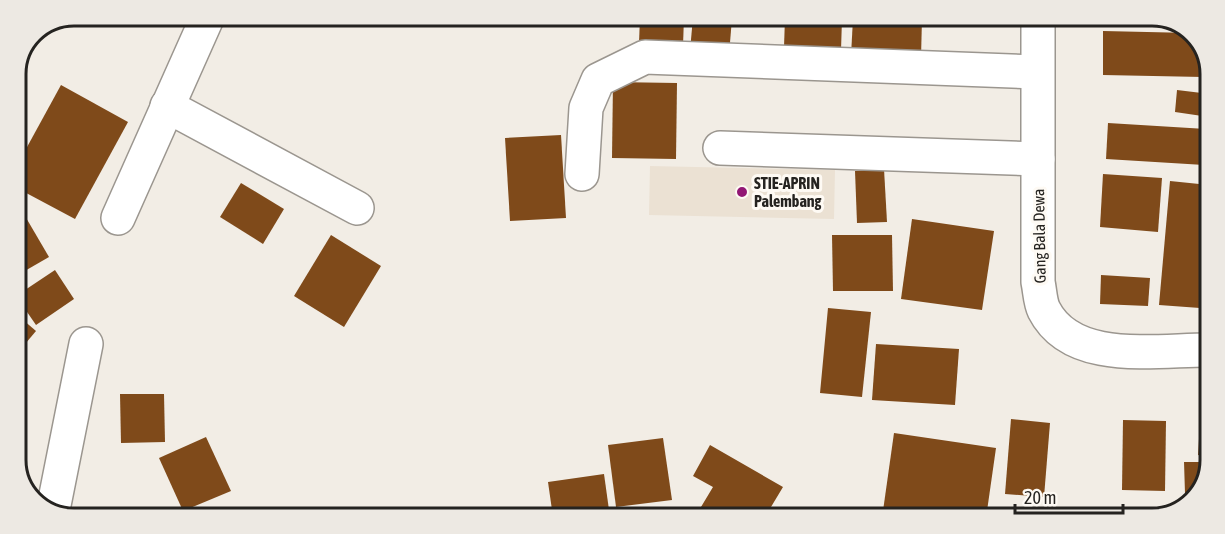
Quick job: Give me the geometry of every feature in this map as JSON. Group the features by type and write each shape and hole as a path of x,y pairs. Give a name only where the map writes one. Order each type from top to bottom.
{"street":[{"path":"118,218 203,26"},
{"name":"Gang Bala Dewa","path":"1038,26 1038,282 1043,309 1057,327 1075,341 1101,350 1200,350"},
{"path":"582,174 586,108 598,80 645,57 1036,72"},
{"path":"166,106 357,208"},
{"path":"720,148 1038,159"},
{"path":"54,505 86,344"}],"shaded area":[{"name":"STIE-APRIN Palembang","path":"650,166 835,170 834,219 649,215"}],"building":[{"path":"640,26 684,26 683,46 639,43"},
{"path":"692,26 731,26 729,55 690,51"},
{"path":"785,26 842,26 841,50 784,47"},
{"path":"853,26 922,26 921,58 851,56"},
{"path":"1103,31 1177,33 1191,47 1197,58 1199,71 1199,77 1103,75"},
{"path":"613,82 677,83 676,159 612,158"},
{"path":"61,85 128,122 75,219 26,193 26,149"},
{"path":"1177,90 1199,93 1199,116 1175,112"},
{"path":"1108,123 1199,129 1199,165 1106,159"},
{"path":"561,135 566,218 510,221 505,138"},
{"path":"884,169 887,222 857,223 855,171"},
{"path":"1103,174 1162,178 1158,232 1100,227"},
{"path":"1170,181 1199,184 1200,308 1159,305"},
{"path":"241,183 284,209 263,244 220,217"},
{"path":"26,218 49,257 26,270"},
{"path":"912,219 994,231 982,310 901,299"},
{"path":"331,235 381,266 344,327 294,296"},
{"path":"832,235 892,235 893,291 833,291"},
{"path":"55,270 74,299 36,325 26,310 26,289"},
{"path":"1101,275 1150,278 1148,306 1100,304"},
{"path":"828,308 871,312 862,397 820,393"},
{"path":"26,322 36,331 26,343"},
{"path":"876,344 959,349 955,405 872,400"},
{"path":"120,394 164,394 165,442 121,443"},
{"path":"1011,419 1050,423 1044,497 1005,494"},
{"path":"1123,420 1166,421 1165,491 1122,490"},
{"path":"1200,425 1200,455 1198,455"},
{"path":"894,433 996,448 987,508 883,508"},
{"path":"206,437 231,491 190,508 182,508 159,458"},
{"path":"663,438 672,500 616,507 608,445"},
{"path":"710,445 783,487 770,508 700,508 713,487 693,476"},
{"path":"1184,462 1200,462 1196,479 1185,494"},
{"path":"604,474 609,508 552,508 548,482"}],"place":[{"name":"STIE-APRIN Palembang","path":"742,192"}]}
